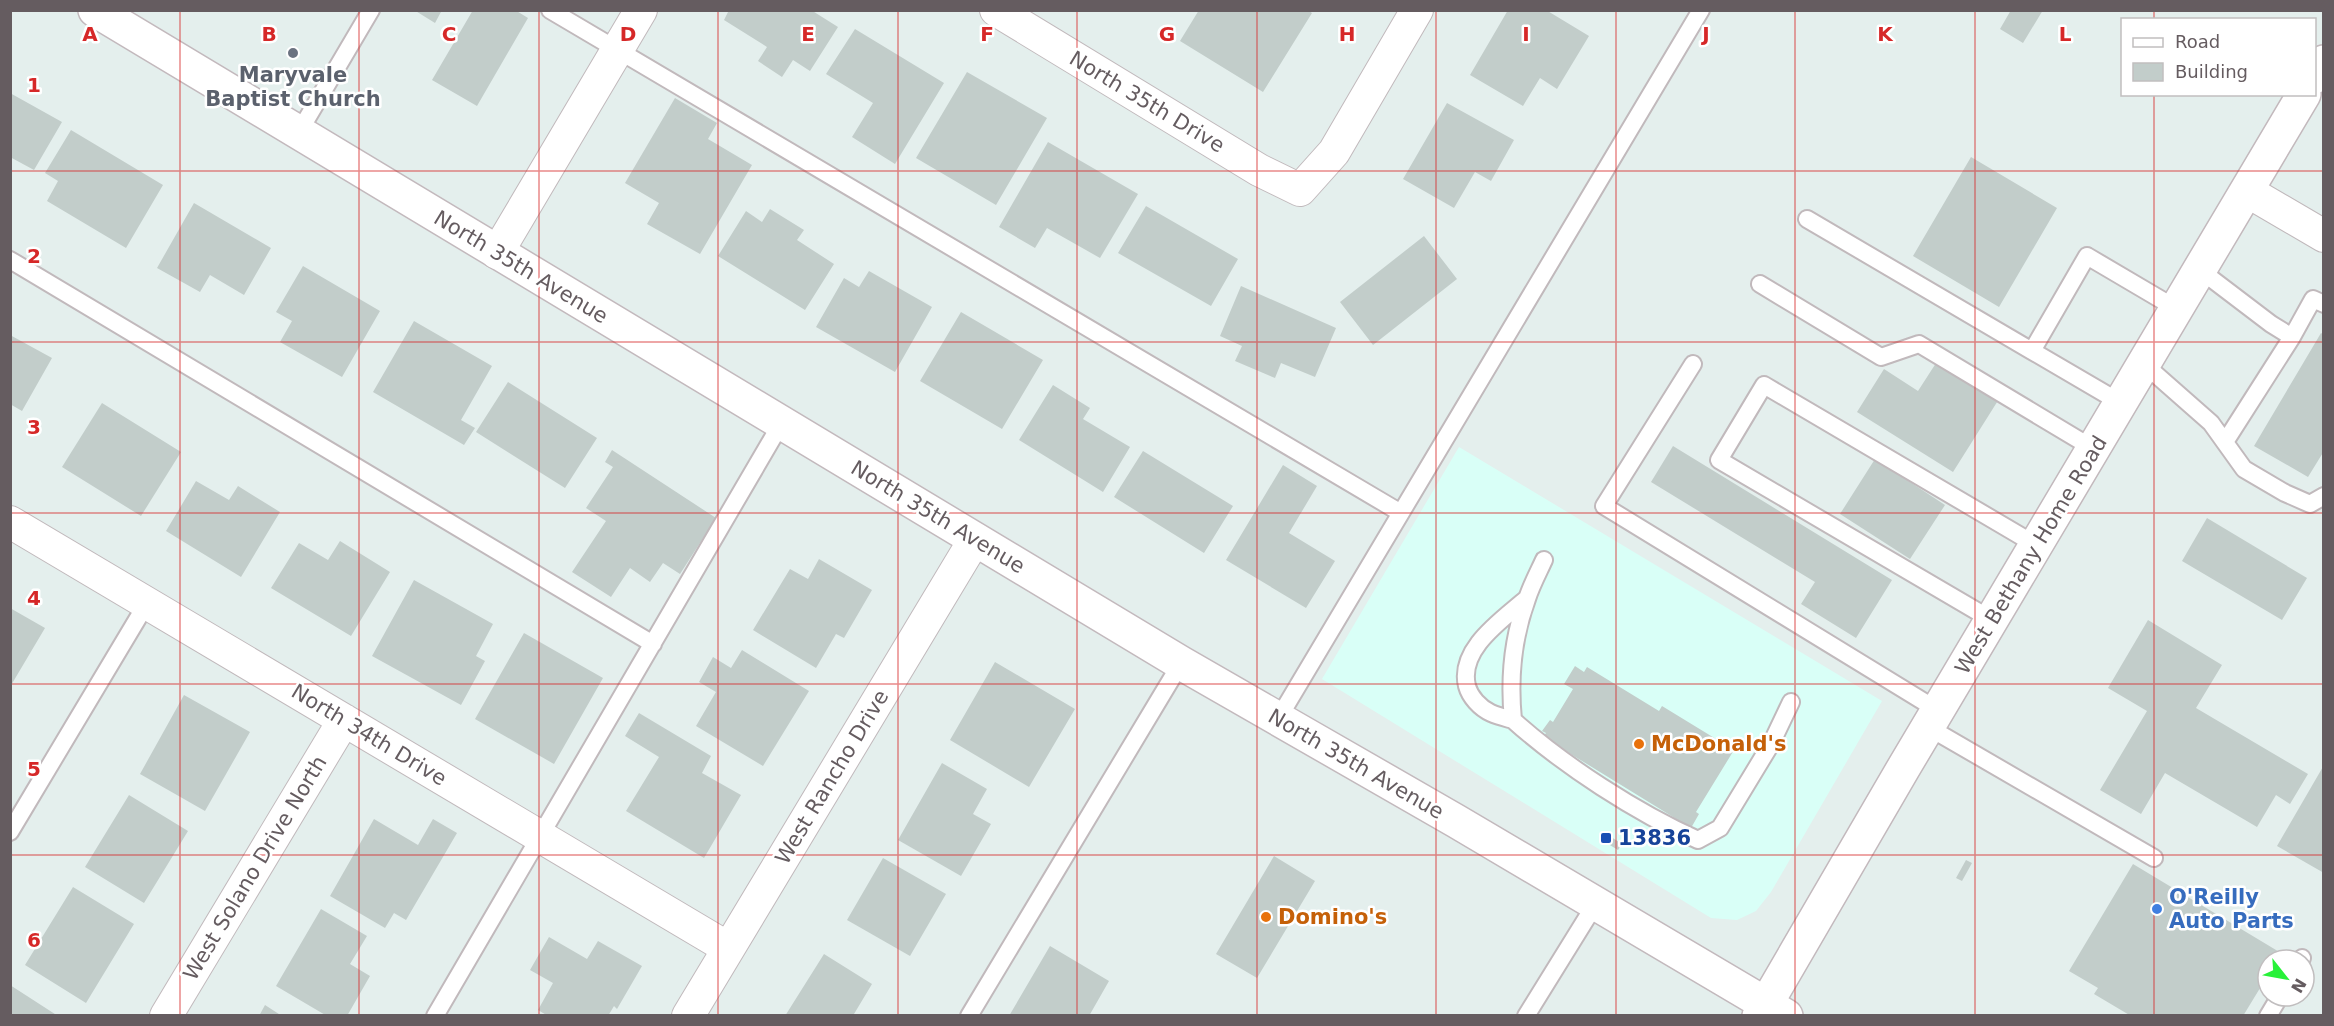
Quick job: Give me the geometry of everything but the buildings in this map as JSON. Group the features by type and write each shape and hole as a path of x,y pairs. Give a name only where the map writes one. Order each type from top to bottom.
{"main road":[{"name":"North 35th Avenue","path":"95,10 1181,663 1596,903 1770,1012"},
{"name":"West Bethany Home Road","path":"1770,1012 1933,719 2303,96"}],"street":[{"path":"497,253 641,10"},
{"name":"North 35th Drive","path":"996,10 1259,170 1300,190 1334,152 1417,10"},
{"path":"2247,191 2324,236"},
{"name":"North 34th Drive","path":"10,522 728,948"},
{"name":"West Rancho Drive","path":"688,1016 975,539"},
{"name":"West Solano Drive North","path":"166,1016 344,720"}],"lane":[{"path":"299,132 371,10"},
{"path":"550,10 1401,513"},
{"path":"1278,719 1701,10"},
{"path":"1807,219 2121,403"},
{"path":"2032,351 2087,256 2177,309"},
{"path":"10,260 653,644"},
{"path":"2200,270 2271,324 2292,337"},
{"path":"1760,284 1881,357 1919,344 2094,449"},
{"path":"2225,442 2292,337 2313,299 2324,304"},
{"path":"1693,364 1604,506 1933,719 2154,858"},
{"path":"2144,364 2211,423 2244,469 2285,493 2310,504 2324,496"},
{"path":"1992,620 1719,460 1764,385 2036,545"},
{"path":"435,1016 782,422"},
{"path":"1513,720 1510,692 1513,658 1526,599 1544,560"},
{"path":"1526,599 1489,631 1468,661 1465,678 1470,695 1488,712 1513,720 1536,741 1618,796 1673,829 1698,840 1720,828 1771,744 1791,702"},
{"path":"10,832 147,603"},
{"path":"969,1016 1181,663"},
{"path":"1526,1016 1596,903"}],"shaded area":[{"path":"1459,447 1882,701 1771,892 1756,911 1737,920 1711,918 1322,679"}],"place":[{"name":"Maryvale Baptist Church","path":"293,53"},
{"name":"McDonald's","path":"1639,744"},
{"name":"13836","path":"1606,838"},
{"name":"O'Reilly Auto Parts","path":"2157,909"},
{"name":"Domino's","path":"1266,917"}]}
